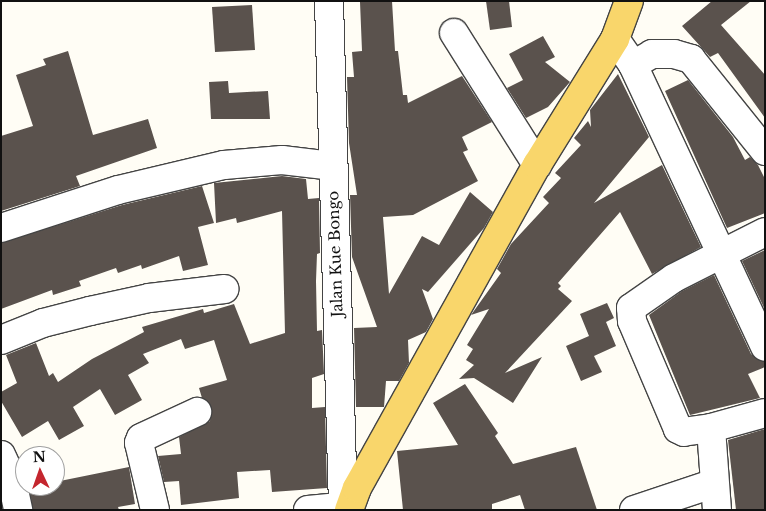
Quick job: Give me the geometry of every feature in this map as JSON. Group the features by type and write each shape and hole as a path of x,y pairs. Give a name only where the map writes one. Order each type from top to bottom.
{"main road":[{"path":"347,507 537,165 615,39 629,1"}],"street":[{"name":"Jalan Kue Bongo","path":"329,1 332,166 347,507"},
{"path":"454,32 537,165"},
{"path":"615,39 633,65 723,253 765,347"},
{"path":"633,65 652,54 674,54 691,59 765,151"},
{"path":"1,228 118,190 224,165 282,160 332,166"},
{"path":"765,232 674,278 631,308 632,321 678,429 684,432 711,428 765,413"},
{"path":"1,340 43,324 90,311 149,298 224,288"},
{"path":"155,510 142,457 141,438 196,412"},
{"path":"634,510 714,497 711,428"},
{"path":"1,455 11,476 18,510"},
{"path":"308,510 347,507"}],"building":[{"path":"392,1 395,51 398,51 403,95 407,95 408,103 462,76 492,122 462,137 468,150 463,152 478,181 413,215 383,217 389,294 422,236 439,245 470,192 493,212 484,228 428,292 422,289 433,319 426,332 408,340 409,363 399,381 386,381 384,407 356,407 354,328 377,327 352,257 350,195 357,195 349,143 347,77 354,77 352,52 362,51 360,2"},
{"path":"486,1 509,1 512,27 490,30"},
{"path":"712,1 751,1 721,25 765,75 765,118 718,53 710,57 682,26"},
{"path":"252,5 255,50 215,52 212,7"},
{"path":"543,36 555,57 545,62 570,82 548,107 526,118 507,88 523,80 509,54"},
{"path":"68,51 93,135 148,119 157,148 76,176 80,186 1,211 1,136 33,126 16,75 46,65 43,59"},
{"path":"618,74 649,137 594,203 662,165 701,247 652,274 620,212 558,283 561,286 558,289 572,301 505,373 542,357 513,403 474,378 459,379 474,365 466,360 473,349 467,345 489,309 471,315 501,273 497,269 511,244 549,203 543,197 561,178 555,173 581,145 574,138 588,121 591,127 590,110"},
{"path":"688,80 733,137 745,160 750,157 758,165 765,179 765,213 727,228 665,91"},
{"path":"228,81 229,93 268,91 270,119 211,119 209,82"},
{"path":"282,176 306,179 308,199 319,198 320,253 317,254 317,331 322,330 324,374 312,378 312,408 325,407 327,488 272,492 270,470 237,472 239,498 181,505 179,481 164,482 158,456 181,454 179,437 210,421 211,406 202,398 199,388 227,380 214,340 185,349 181,339 143,354 149,363 128,375 142,400 115,415 100,389 73,407 84,426 59,440 48,421 22,437 1,401 1,392 17,383 6,355 36,343 49,376 53,373 58,382 92,359 144,332 142,327 203,309 204,313 234,304 250,344 285,333 282,211 237,223 236,218 216,223 214,183"},
{"path":"202,186 214,223 198,227 208,265 183,271 179,256 142,269 141,265 118,273 116,268 79,281 81,286 53,295 52,290 1,309 1,243 122,205"},
{"path":"765,250 765,310 742,261"},
{"path":"714,275 751,354 765,362 765,367 748,374 760,398 690,415 649,315 682,291"},
{"path":"607,303 614,318 606,322 616,346 594,356 602,372 581,381 566,346 589,336 580,314"},
{"path":"465,384 498,433 495,436 513,464 576,447 597,510 525,510 520,495 492,504 492,510 403,510 397,451 458,445 433,403"},
{"path":"765,429 765,510 736,510 728,440"},
{"path":"129,467 135,504 118,507 119,510 33,510 31,496 65,496 65,480"}]}
